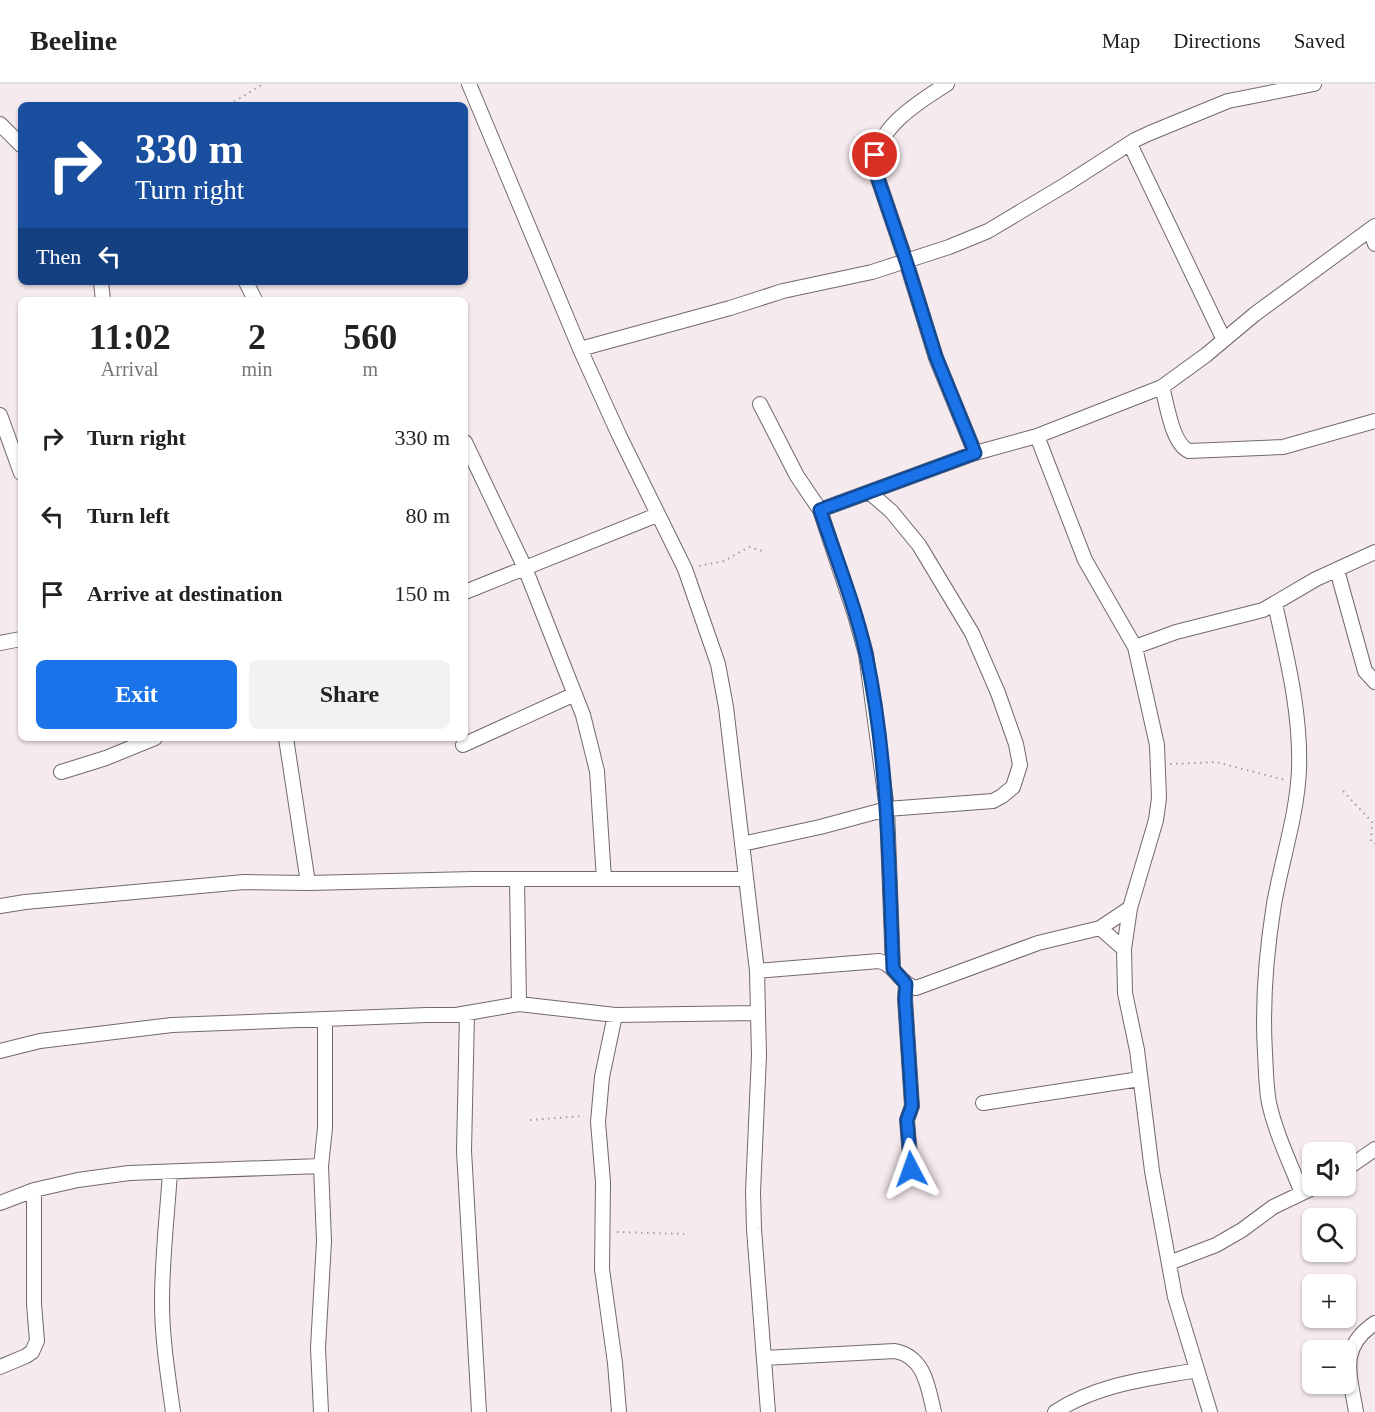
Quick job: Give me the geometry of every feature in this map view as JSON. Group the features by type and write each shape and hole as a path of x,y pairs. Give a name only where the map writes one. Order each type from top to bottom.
{"street":[{"path":"469,84 580,349 685,569 718,664 726,707 757,971 759,1055 753,1192 768,1412"},
{"path":"947,84 912,107 880,141 875,155 875,170 936,357 975,453"},
{"path":"580,349 783,291 856,276 968,240 988,231 1150,133 1228,102 1314,84"},
{"path":"0,124 18,142"},
{"path":"1130,144 1224,340"},
{"path":"820,510 975,453 1037,436 1162,387 1372,228 1375,244"},
{"path":"1162,387 1176,439 1182,448 1189,452 1283,447 1375,422"},
{"path":"760,405 797,476 820,510 866,654 887,809 893,969"},
{"path":"0,415 18,465"},
{"path":"1037,436 1085,560 1135,647 1157,746 1159,798 1156,820 1130,908 1124,949 1125,993 1137,1050 1152,1171 1175,1297 1210,1412"},
{"path":"468,448 525,568 576,694 591,742 597,771 604,879"},
{"path":"742,844 887,809 993,801 1013,787 1020,765 1016,744 1009,721 972,633 919,545 891,511 869,492"},
{"path":"468,591 657,514"},
{"path":"1135,647 1176,632 1246,615 1275,603 1308,584 1375,552"},
{"path":"1337,570 1365,671 1375,682"},
{"path":"1169,1263 1216,1245 1242,1230 1273,1207 1302,1193 1276,1128 1269,1102 1264,1042 1264,981 1267,950 1298,783 1299,738 1295,699 1275,603"},
{"path":"0,643 18,640"},
{"path":"463,745 576,694"},
{"path":"61,772 106,758 145,741"},
{"path":"286,741 308,883"},
{"path":"517,879 519,1004"},
{"path":"0,906 244,882 746,879"},
{"path":"757,971 879,961 893,969 906,984 916,988 1038,943 1100,928 1130,908"},
{"path":"1100,928 1124,949"},
{"path":"906,984 912,1106 907,1120 911,1169"},
{"path":"0,1051 40,1041 172,1025 467,1014 519,1004 615,1015 757,1013"},
{"path":"467,1014 464,1151 479,1412"},
{"path":"615,1015 602,1077 598,1115 603,1182 602,1269 615,1363 619,1412"},
{"path":"321,1412 318,1348 324,1241 321,1166 325,1128 325,1020"},
{"path":"983,1103 1140,1079"},
{"path":"1356,1163 1375,1149"},
{"path":"0,1203 34,1190 78,1180 129,1173 321,1166"},
{"path":"170,1173 163,1254 162,1304 165,1353 173,1412"},
{"path":"0,1367 33,1352 37,1341 33,1304 34,1190"},
{"path":"1356,1412 1348,1364 1351,1349 1358,1337 1375,1323"},
{"path":"764,1358 895,1351 904,1353 915,1361 925,1375 934,1412"},
{"path":"1054,1412 1074,1400 1124,1383 1197,1370"}],"path":[{"path":"234,102 263,84"},
{"path":"685,569 724,561 749,547 763,551"},
{"path":"1158,764 1216,762 1298,783"},
{"path":"1343,791 1372,822 1371,842 1375,843"},
{"path":"530,1120 598,1115"},
{"path":"602,1232 684,1234"}],"route":[{"path":"875,155 875,170 936,357 975,453 820,510 855,615 866,654 873,694 887,809 893,969 906,984 912,1106 907,1120 911,1169"}]}
